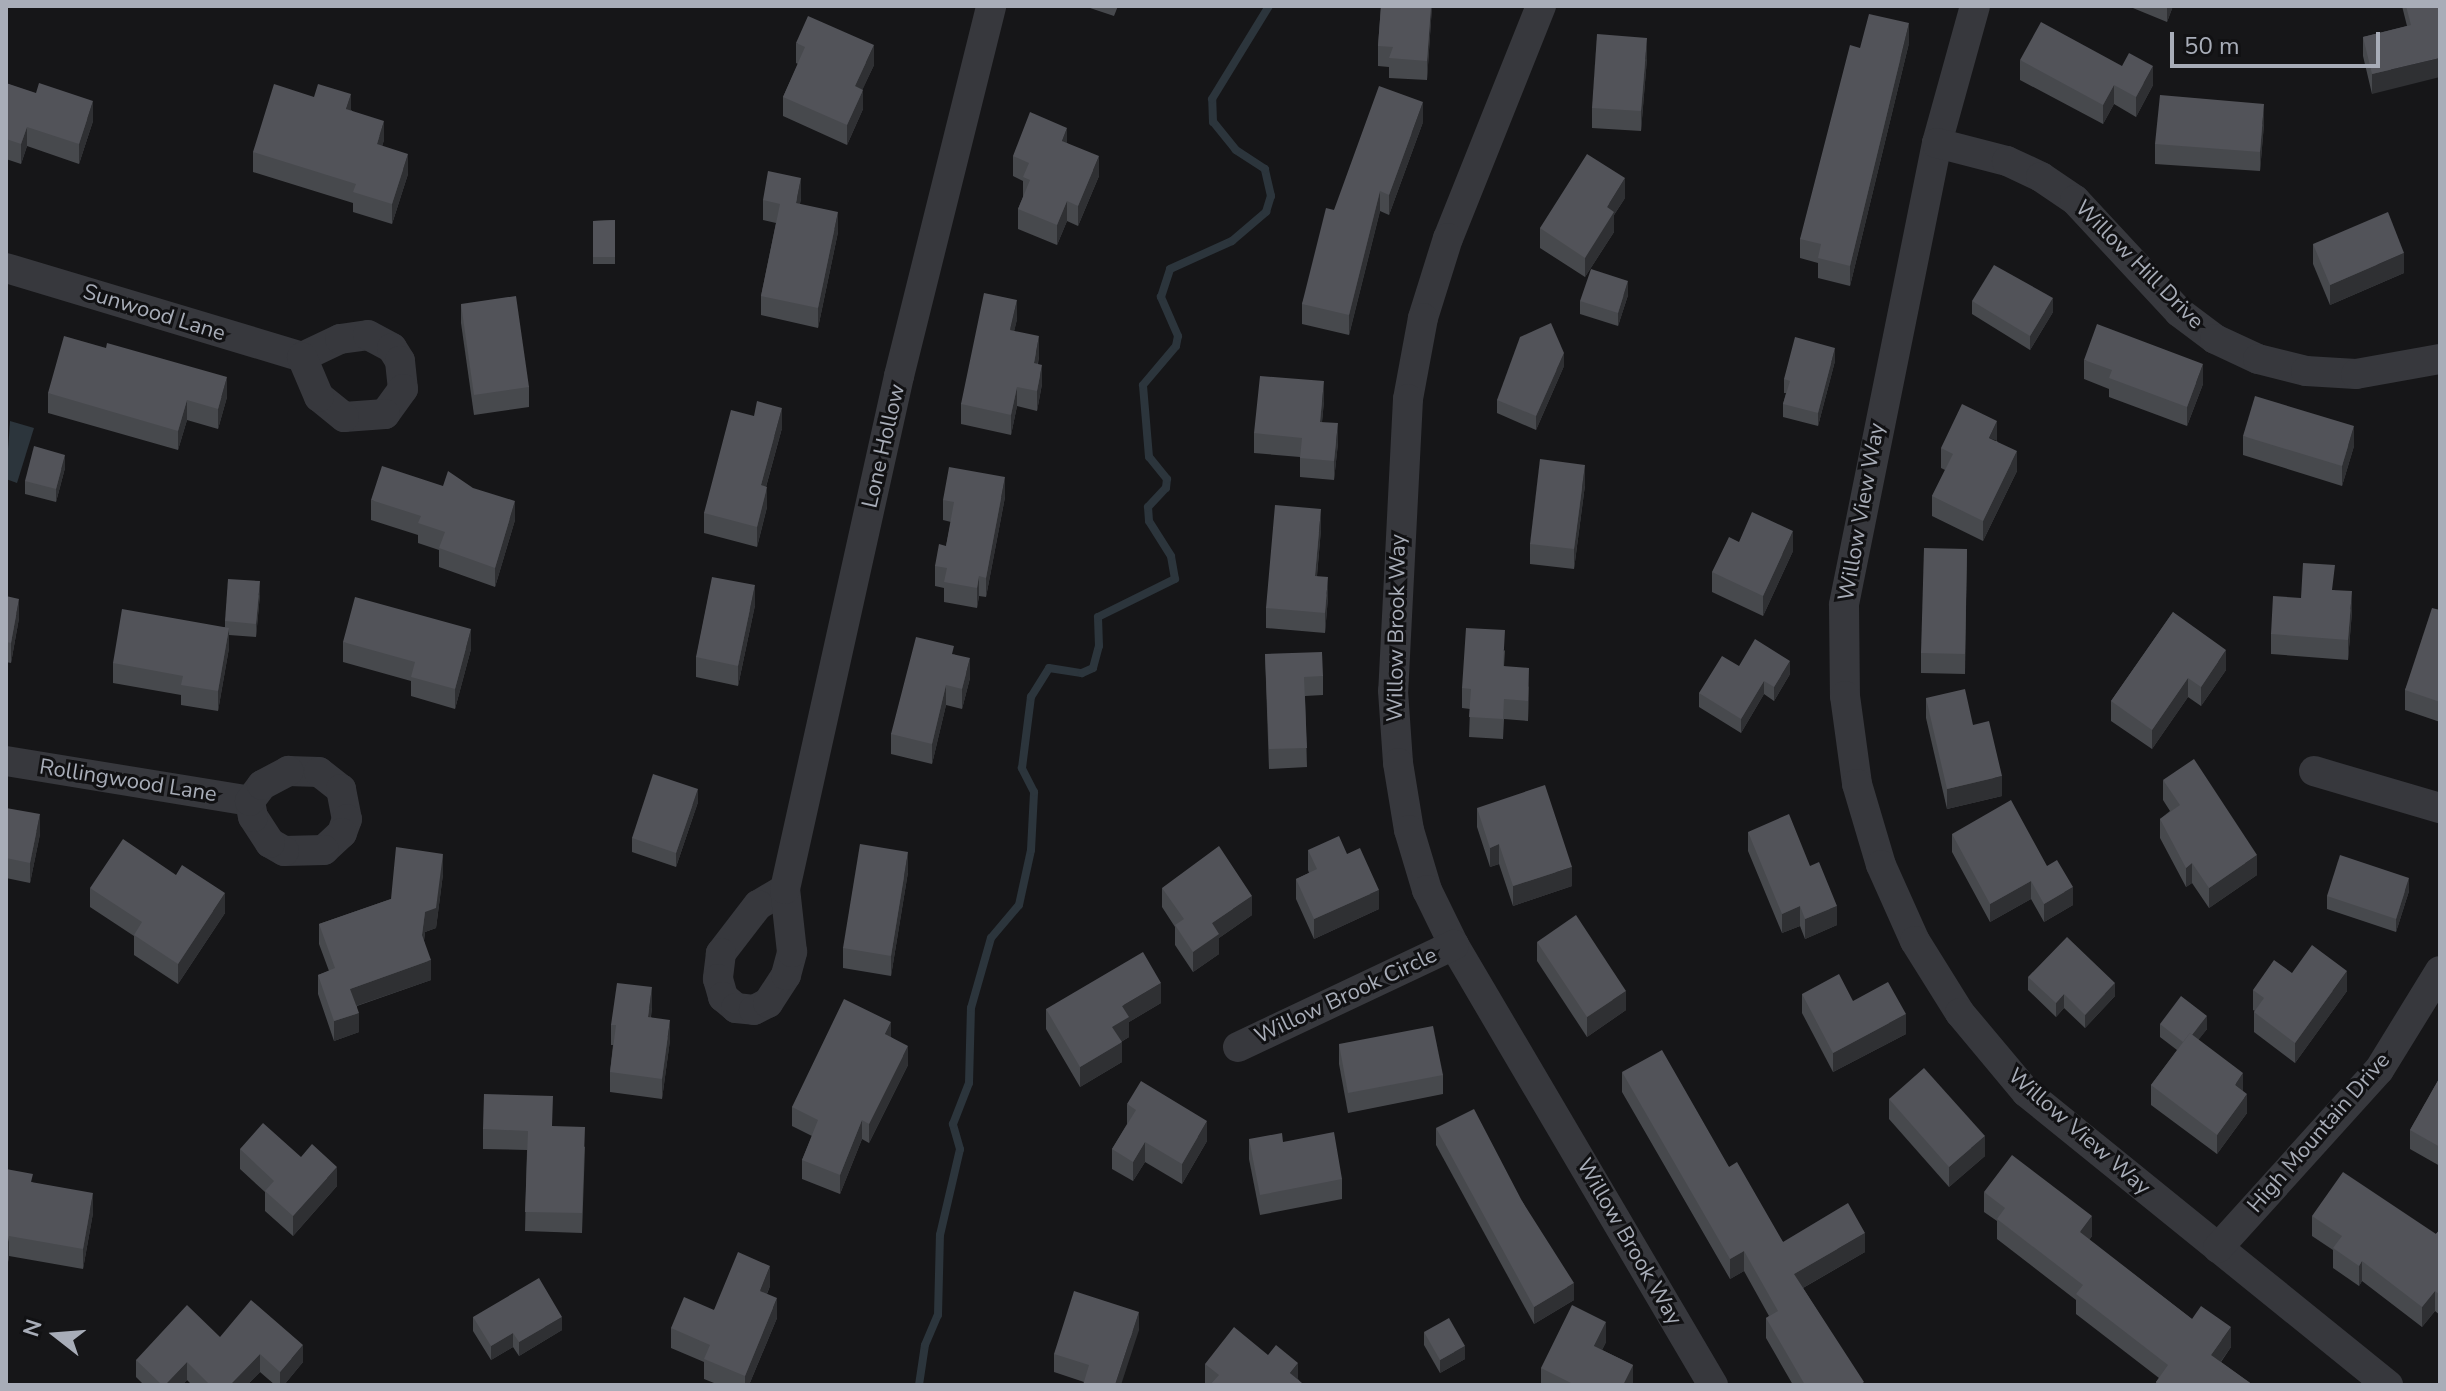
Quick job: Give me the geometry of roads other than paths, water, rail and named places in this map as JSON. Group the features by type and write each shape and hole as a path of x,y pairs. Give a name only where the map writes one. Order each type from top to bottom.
{"street":[{"name":"Lone Hollow","path":"785,889 899,376 991,6"},
{"name":"Willow Brook Way","path":"1541,6 1448,238 1423,318 1408,399 1393,675 1398,763 1409,830 1427,890 1454,945 1713,1385"},
{"name":"Willow View Way","path":"1975,6 1937,143 1844,605 1845,696 1857,784 1881,865 1915,941 1991,1054 2056,1118 2388,1385"},
{"name":"Willow Hill Drive","path":"1937,143 2007,161 2041,177 2075,200 2179,312 2215,339 2258,359 2306,371 2356,374 2440,359"},
{"name":"Sunwood Lane","path":"6,268 302,357"},
{"name":"Rollingwood Lane","path":"6,761 250,801"},
{"path":"2314,771 2440,808"},
{"name":"Willow Brook Circle","path":"1238,1047 1454,945"},
{"name":"High Mountain Drive","path":"2218,1248 2379,1070 2440,971"}],"waterway":[{"path":"919,1385 925,1345 938,1315 940,1235 960,1149 953,1124 969,1083 971,1008 991,938 1019,905 1031,850 1034,792 1022,768 1031,697 1049,668 1082,673 1093,668 1099,646 1098,617 1175,579 1171,556 1149,521 1148,507 1166,488 1167,479 1149,457 1143,385 1176,346 1178,336 1161,297 1170,269 1232,241 1266,212 1271,196 1265,169 1236,150 1213,122 1212,99 1269,6"}]}
